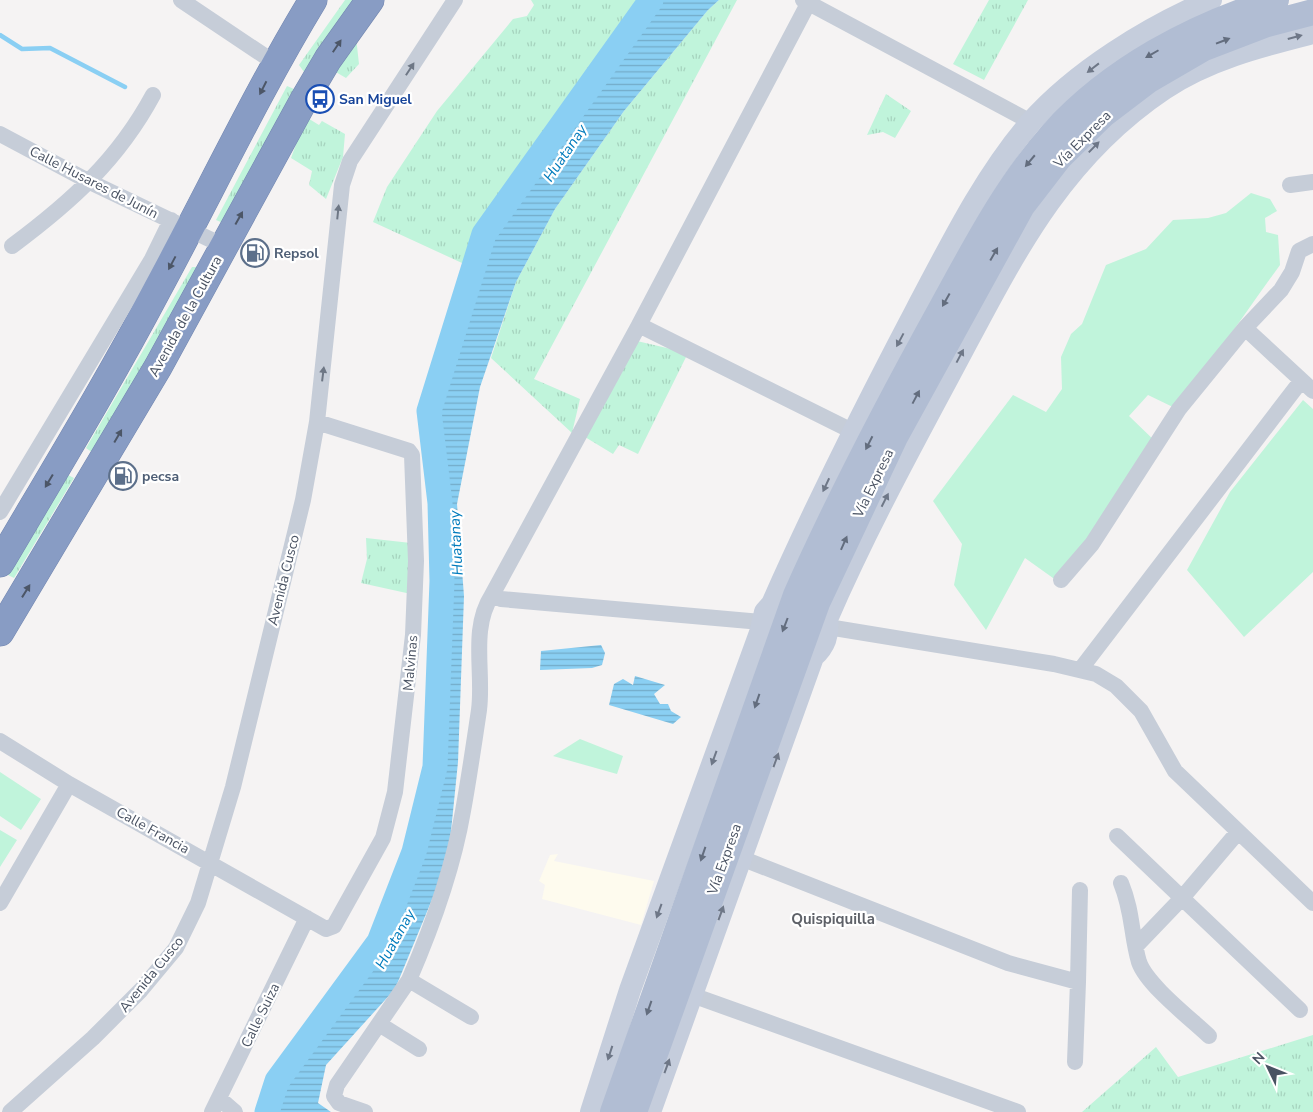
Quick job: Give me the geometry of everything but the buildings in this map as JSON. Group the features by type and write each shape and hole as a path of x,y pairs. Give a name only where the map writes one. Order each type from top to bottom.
{"highway":[{"path":"0,563 100,395 180,225 313,0"},
{"name":"Avenida de la Cultura","path":"0,632 158,368 315,82 370,0"},
{"path":"275,63 315,82"},
{"path":"65,453 96,473"}],"main road":[{"path":"591,1112 630,990 764,619 852,431 955,236 1004,155 1031,122 1060,95 1112,54 1183,12 1211,0"},
{"name":"Vía Expresa","path":"817,611 826,529 877,426 984,231 1020,173 1054,132 1096,94 1147,57 1200,28 1276,0"},
{"name":"Vía Expresa","path":"817,611 895,437 1022,206 1059,158 1103,115 1149,80 1204,48 1264,25 1313,12"},
{"name":"Vía Expresa","path":"613,1112 793,658 817,611 930,411 1010,264 1036,221 1065,178 1096,144 1165,88 1209,64 1252,49 1313,32"},
{"path":"793,658 766,648 764,619 783,597 817,611"},
{"name":"Vía Expresa","path":"650,1112 741,858 793,658"},
{"name":"Vía Expresa","path":"634,1112 793,658"}],"street":[{"path":"181,0 275,63"},
{"name":"Avenida Cusco","path":"10,1112 120,1012 176,948 198,903 232,787 303,500 317,422 342,185 350,161 455,0"},
{"path":"365,1112 339,1103 334,1096 337,1085 409,980 419,957 451,864 463,812 479,706 480,619 639,325 807,1 1031,122"},
{"path":"12,246 51,216 90,182 138,124 153,95"},
{"name":"Calle Husares de Junín","path":"0,134 90,182 224,246"},
{"path":"1290,185 1313,182"},
{"path":"0,512 152,259 180,225"},
{"path":"1061,580 1092,544 1179,409 1245,328 1281,290 1292,272 1300,251 1313,244"},
{"path":"639,325 852,431"},
{"path":"1080,670 1307,386 1245,328"},
{"name":"Malvinas","path":"307,918 326,929 334,926 369,866 390,818 396,792 408,684 413,634 416,561 412,455 409,450 317,422"},
{"path":"492,595 501,599 764,619"},
{"path":"817,611 1096,674 1127,696 1141,711 1175,771 1313,903"},
{"name":"Calle Francia","path":"0,741 69,784 307,918"},
{"path":"0,903 69,784"},
{"path":"1136,946 1182,898 1238,832"},
{"path":"1117,836 1300,1010"},
{"path":"741,858 1008,964 1078,982"},
{"path":"1121,883 1129,903 1140,964 1148,979 1209,1036"},
{"path":"1074,1062 1080,890"},
{"name":"Calle Suiza","path":"216,1106 307,918"},
{"path":"409,980 472,1017"},
{"path":"692,995 985,1107 1018,1112"},
{"path":"379,1024 419,1048"},
{"path":"216,1106 235,1112"}],"shaded area":[{"path":"558,854 554,861 654,881 641,925 542,899 545,885 539,881 550,855"}],"green space":[{"path":"345,0 353,0 304,72 299,65"},
{"path":"531,0 651,0 462,263 373,222 387,187 437,111 513,19 527,16 534,5"},
{"path":"719,0 737,0 534,379 580,399 572,433 491,358 516,282 555,209 624,111 708,10"},
{"path":"989,0 1028,0 984,80 953,64"},
{"path":"356,37 359,64 346,78 334,71"},
{"path":"287,86 294,89 223,223 216,220"},
{"path":"886,94 911,111 895,138 883,132 867,135"},
{"path":"306,117 319,125 322,121 345,134 343,157 326,199 309,185 312,171 291,158"},
{"path":"1251,193 1270,199 1277,211 1265,218 1266,232 1278,235 1280,265 1177,409 1148,395 1129,416 1157,443 1060,583 1025,558 986,630 954,585 962,544 933,501 1013,395 1046,412 1062,389 1061,357 1071,334 1082,324 1106,265 1146,249 1173,220 1208,218 1226,213"},
{"path":"192,267 199,267 93,453 86,448"},
{"path":"637,341 688,353 638,454 619,445 613,454 585,437"},
{"path":"1303,400 1313,409 1313,572 1244,637 1187,570 1230,492"},
{"path":"68,475 74,478 14,578 8,575"},
{"path":"366,538 411,543 411,594 361,583 367,559"},
{"path":"580,739 623,756 617,774 553,756"},
{"path":"0,772 41,799 21,830 0,816"},
{"path":"0,830 17,840 0,867"},
{"path":"1313,1035 1313,1112 1082,1112 1156,1047 1178,1077"}],"water":[{"name":"Huatanay","path":"651,0 719,0 708,10 624,111 555,209 516,282 480,387 457,504 464,596 458,762 448,861 395,989 326,1065 318,1103 331,1112 267,1112 277,1081 379,942 414,852 435,767 442,581 440,503 429,411 484,234"},
{"path":"601,645 605,653 602,665 592,668 540,670 541,651"},
{"path":"635,676 665,685 654,694 660,704 668,704 671,711 681,717 673,724 609,705 614,684 623,679 633,685"}],"waterway":[{"name":"Huatanay","path":"267,1112 277,1081 379,942 414,852 435,767 442,581 440,503 429,411 484,234 651,0"},
{"path":"0,35 22,49 50,48 125,87"}],"place":[{"name":"San Miguel","path":"320,99"},
{"name":"Repsol","path":"255,253"},
{"name":"pecsa","path":"123,476"}],"district":[{"name":"Quispiquilla","path":"833,919"}]}
